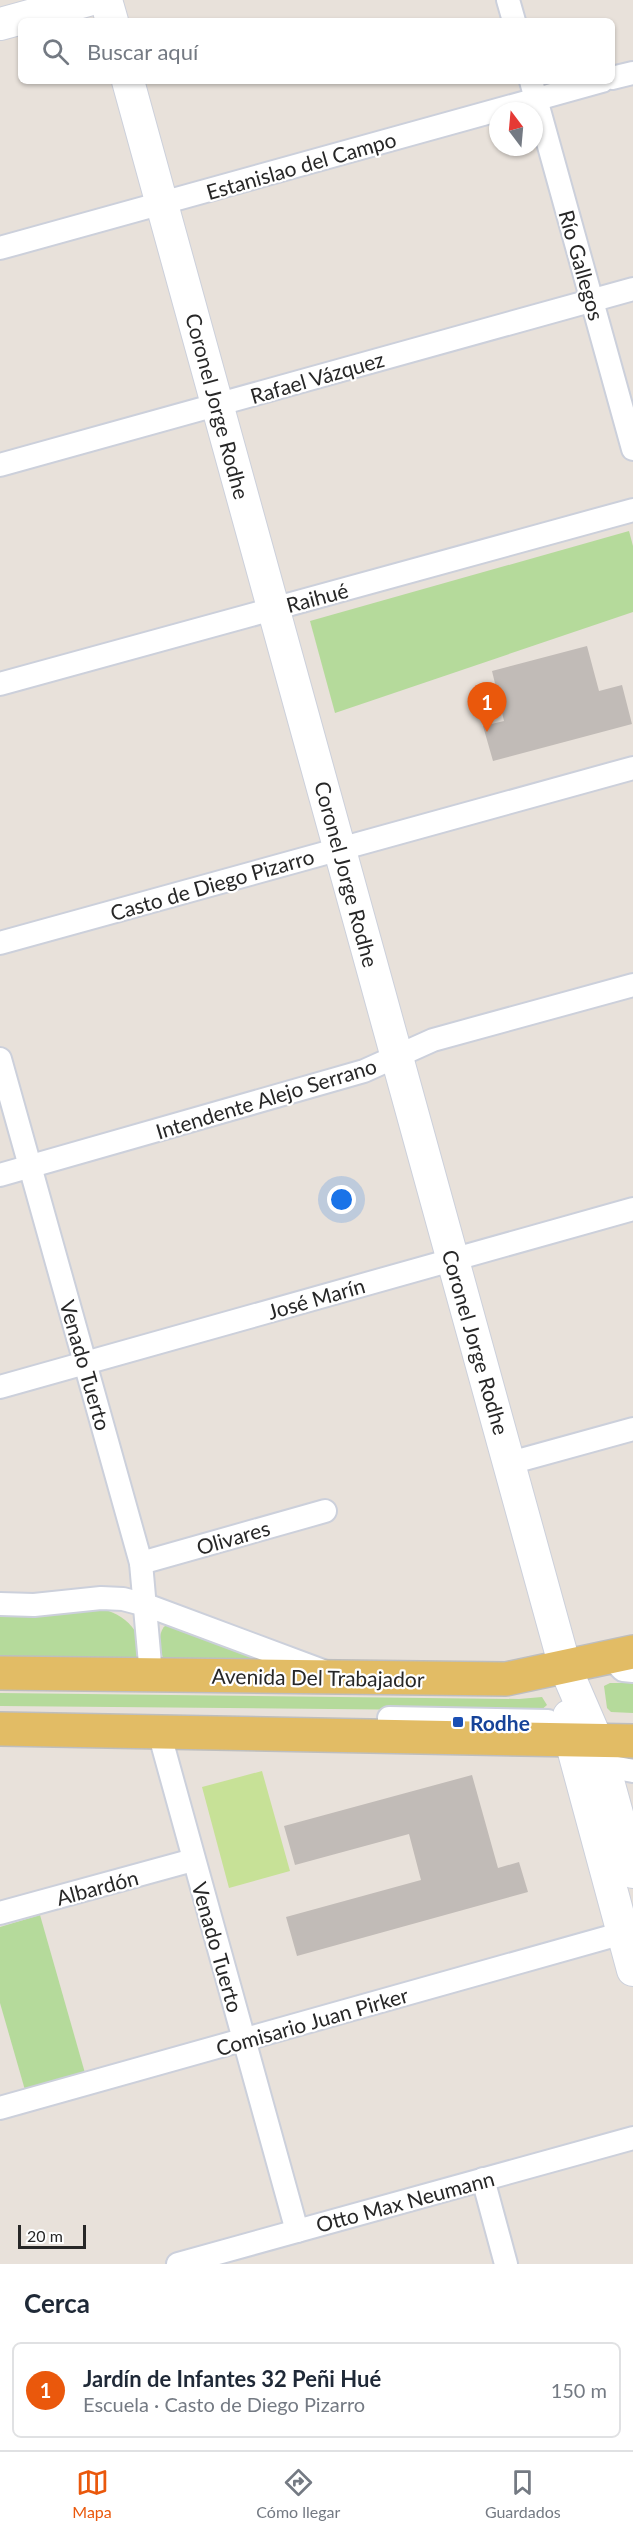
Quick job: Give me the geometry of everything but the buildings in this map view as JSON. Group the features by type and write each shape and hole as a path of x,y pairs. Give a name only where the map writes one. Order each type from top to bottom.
{"main road":[{"path":"22,18 88,0"},
{"path":"106,0 111,18"},
{"path":"0,24 18,19"},
{"name":"Coronel Jorge Rodhe","path":"129,84 566,1667 633,1872"},
{"name":"Avenida Del Trabajador","path":"0,1673 506,1679 627,1657"},
{"path":"0,1729 477,1739 596,1756 633,1741"},
{"name":"Coronel Jorge Rodhe","path":"596,1756 623,1933 633,1970"}],"street":[{"path":"508,0 513,18"},
{"path":"615,77 633,73"},
{"name":"Estanislao del Campo","path":"0,248 162,203 533,90 579,84"},
{"name":"Río Gallegos","path":"533,90 633,449"},
{"name":"Rafael Vázquez","path":"0,465 633,289"},
{"name":"Raihué","path":"0,684 633,510"},
{"name":"Casto de Diego Pizarro","path":"0,943 633,768"},
{"name":"Intendente Alejo Serrano","path":"0,1175 364,1071 433,1040 633,986"},
{"name":"Venado Tuerto","path":"0,1059 141,1563 151,1675"},
{"name":"José Marín","path":"0,1387 633,1209"},
{"path":"510,1463 633,1429"},
{"name":"Olivares","path":"141,1563 325,1511"},
{"path":"0,1604 34,1605 101,1598 123,1599 146,1605 342,1677"},
{"path":"389,1718 548,1721 553,1726 548,1731 389,1727 389,1718"},
{"name":"Venado Tuerto","path":"159,1732 297,2231"},
{"name":"Albardón","path":"0,1913 193,1860"},
{"name":"Comisario Juan Pirker","path":"0,2108 623,1933"},
{"name":"Otto Max Neumann","path":"178,2264 633,2138"},
{"path":"483,2179 506,2264"}],"green space":[{"path":"629,531 633,546 633,612 335,713 310,621"},
{"path":"100,1609 117,1615 132,1626 140,1642 137,1661 0,1664 0,1615"},
{"path":"165,1626 173,1626 278,1667 165,1661 160,1643 162,1629"},
{"path":"610,1683 633,1683 633,1713 611,1712 607,1708 604,1686"},
{"path":"0,1693 519,1699 542,1697 547,1705 540,1711 0,1706"},
{"path":"262,1771 290,1871 229,1888 202,1787"},
{"path":"40,1915 85,2073 25,2090 0,2003 0,1927"}],"place":[{"name":"Jardín de Infantes 32 Peñi Hué","path":"487,732"},
{"name":"Rodhe","path":"458,1722"}]}
